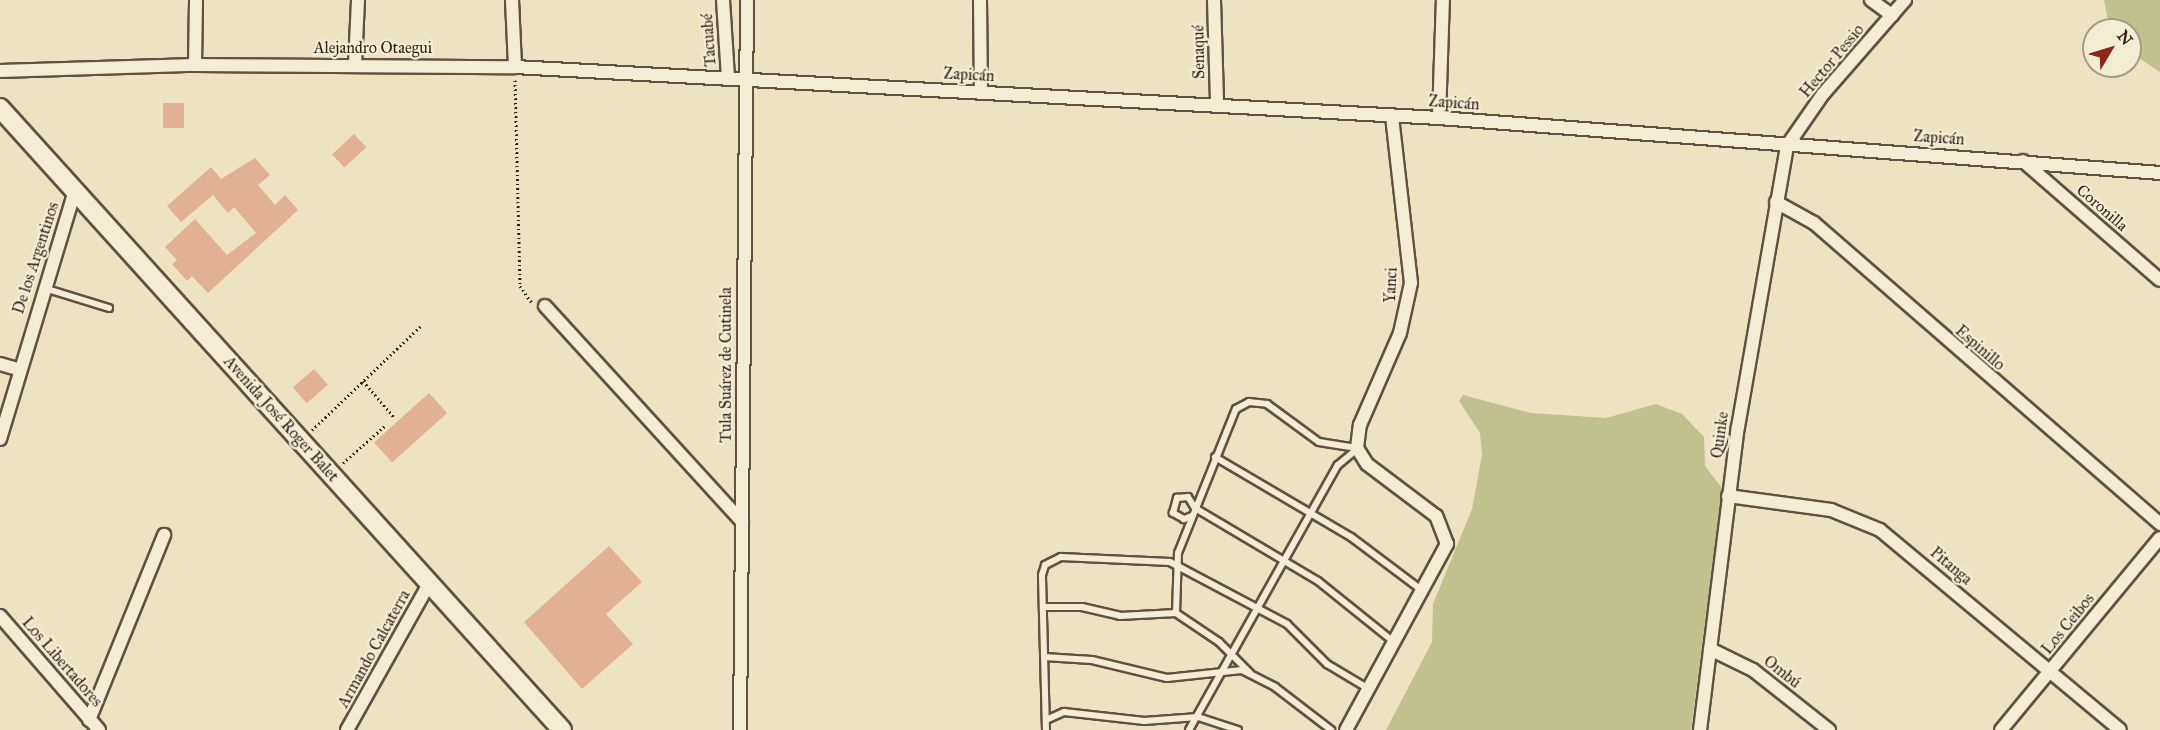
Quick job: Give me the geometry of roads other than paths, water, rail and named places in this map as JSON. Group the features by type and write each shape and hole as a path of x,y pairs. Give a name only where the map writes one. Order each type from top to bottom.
{"street":[{"path":"195,65 196,0"},
{"path":"355,64 358,0"},
{"path":"512,0 515,67"},
{"name":"Tacuabé","path":"723,0 728,78"},
{"name":"Tula Suárez de Cutinela","path":"740,730 747,0"},
{"path":"980,0 981,92"},
{"name":"Senaqué","path":"1214,0 1217,104"},
{"path":"1439,118 1443,0"},
{"path":"1871,0 1892,15"},
{"name":"Hector Pessio","path":"1788,146 1823,94 1905,0"},
{"name":"Alejandro Otaegui","path":"0,71 195,65 355,64 515,67 745,80"},
{"name":"Zapicán","path":"745,80 1217,104 1439,118 2160,173"},
{"name":"Avenida José Roger Balet","path":"0,108 562,730"},
{"name":"Yanci","path":"1357,448 1360,425 1405,317 1411,284 1392,115"},
{"name":"Quinke","path":"1700,730 1728,496 1776,202 1788,146"},
{"name":"Coronilla","path":"2022,161 2160,280"},
{"name":"De los Argentinos","path":"0,439 18,369 75,191"},
{"name":"Espinillo","path":"1776,202 1814,223 2160,524"},
{"path":"545,306 742,522"},
{"path":"0,364 18,369"},
{"path":"1346,730 1423,592 1447,544 1443,525 1426,507 1367,464 1357,448"},
{"name":"Pitanga","path":"1728,496 1831,510 1864,521 1919,561 2120,730"},
{"path":"89,720 164,535"},
{"name":"Los Ceibos","path":"2001,730 2160,538"},
{"name":"Armando Calcaterra","path":"347,730 429,584"},
{"name":"Los Libertadores","path":"0,616 99,730"},
{"name":"Ombú","path":"1710,649 1753,670 1829,730"}],"lane":[{"path":"43,288 109,308"},
{"path":"1176,613 1176,566 1195,508 1236,409 1249,402 1267,404 1319,442 1357,448"},
{"path":"1189,730 1338,465 1357,448"},
{"path":"1215,457 1310,513 1423,592"},
{"path":"1192,516 1179,518 1173,503 1188,497 1195,508 1326,586 1395,642"},
{"path":"1046,730 1043,569 1054,559 1164,559 1257,606 1293,629 1327,664 1369,689"},
{"path":"1043,607 1082,607 1120,616 1176,613 1232,656 1250,673 1331,730"},
{"path":"1044,657 1092,660 1167,678 1224,670 1250,673"},
{"path":"1046,720 1064,712 1143,722 1198,717 1238,730"}]}
